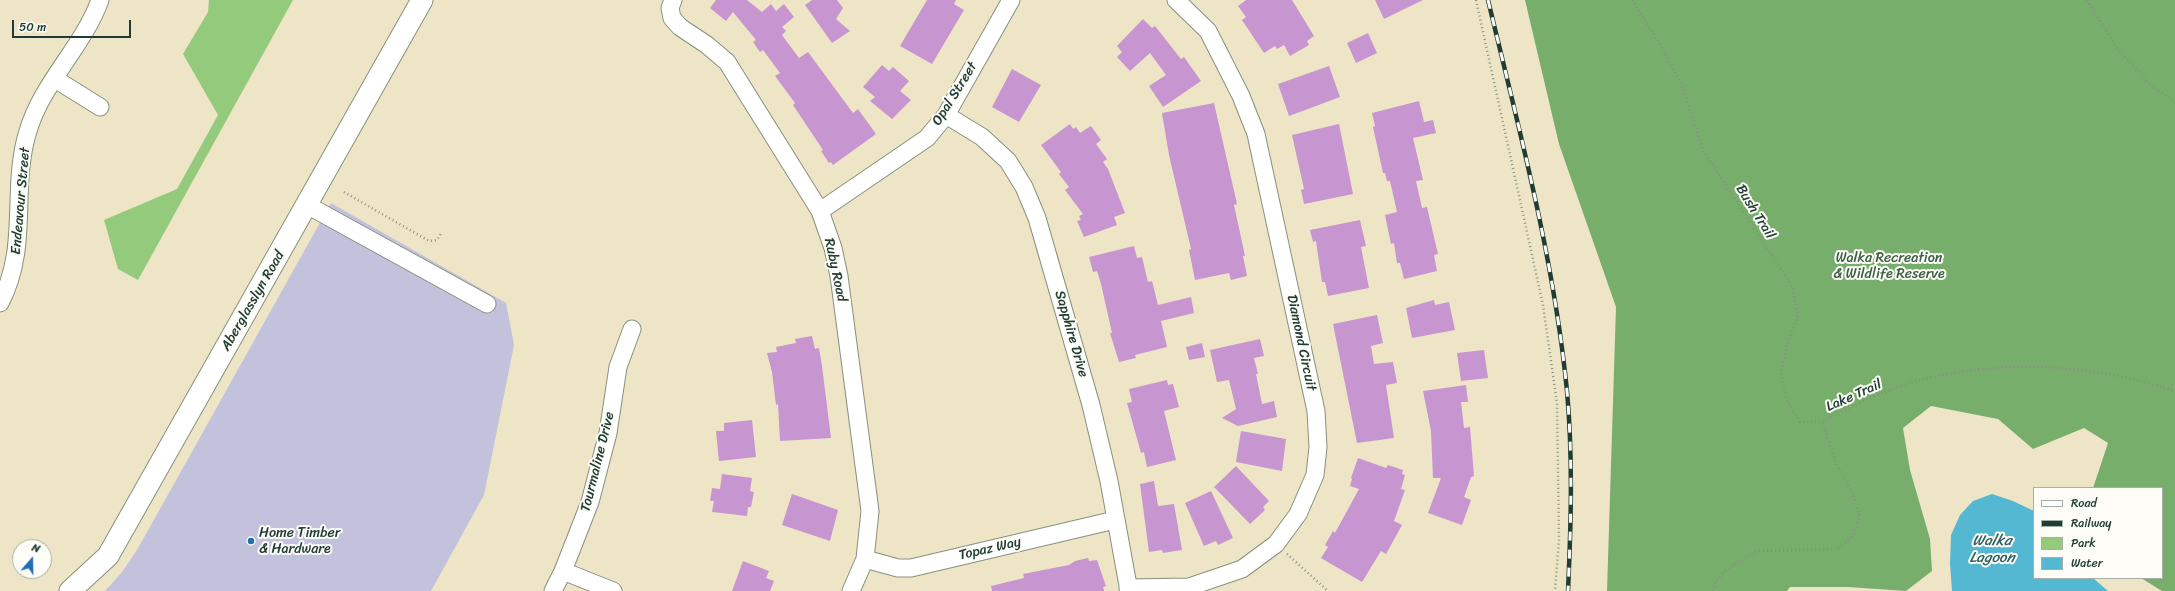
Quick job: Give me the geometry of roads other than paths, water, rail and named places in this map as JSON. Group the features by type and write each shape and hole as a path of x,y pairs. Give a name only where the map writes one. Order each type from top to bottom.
{"main road":[{"name":"Aberglasslyn Road","path":"70,591 108,556 422,0"}],"street":[{"name":"Endeavour Street","path":"0,303 7,290 14,268 19,240 20,177 28,131 38,106 89,22 100,0"},
{"name":"Ruby Road","path":"673,0 670,8 672,18 680,27 707,45 727,62 820,211 833,248 839,276 870,511 865,559 851,591"},
{"name":"Opal Street","path":"820,211 927,138 946,114 1011,0"},
{"name":"Diamond Circuit","path":"1128,589 1189,587 1242,569 1276,544 1298,514 1315,475 1318,447 1316,412 1256,134 1241,96 1208,31 1176,0"},
{"path":"55,79 100,107"},
{"name":"Sapphire Drive","path":"946,114 982,138 1008,161 1024,187 1037,218 1091,405 1109,481 1128,589"},
{"path":"307,205 487,304"},
{"name":"Tourmaline Drive","path":"553,591 563,572 590,502 608,433 618,367 632,329"},
{"name":"Topaz Way","path":"865,559 898,568 911,568 1115,520"},
{"path":"563,572 613,591"}],"water":[{"name":"Walka Lagoon","path":"1992,494 2013,501 2033,511 2033,579 2094,579 2108,591 1952,591 1950,564 1951,535 1960,515 1973,501"}],"railway":[{"path":"1488,0 1534,194 1554,292 1561,342 1567,391 1571,466 1568,591"}],"place":[{"name":"Home Timber & Hardware","path":"251,541"}],"park label":[{"name":"Walka Recreation & Wildlife Reserve","path":"1889,266"}]}
